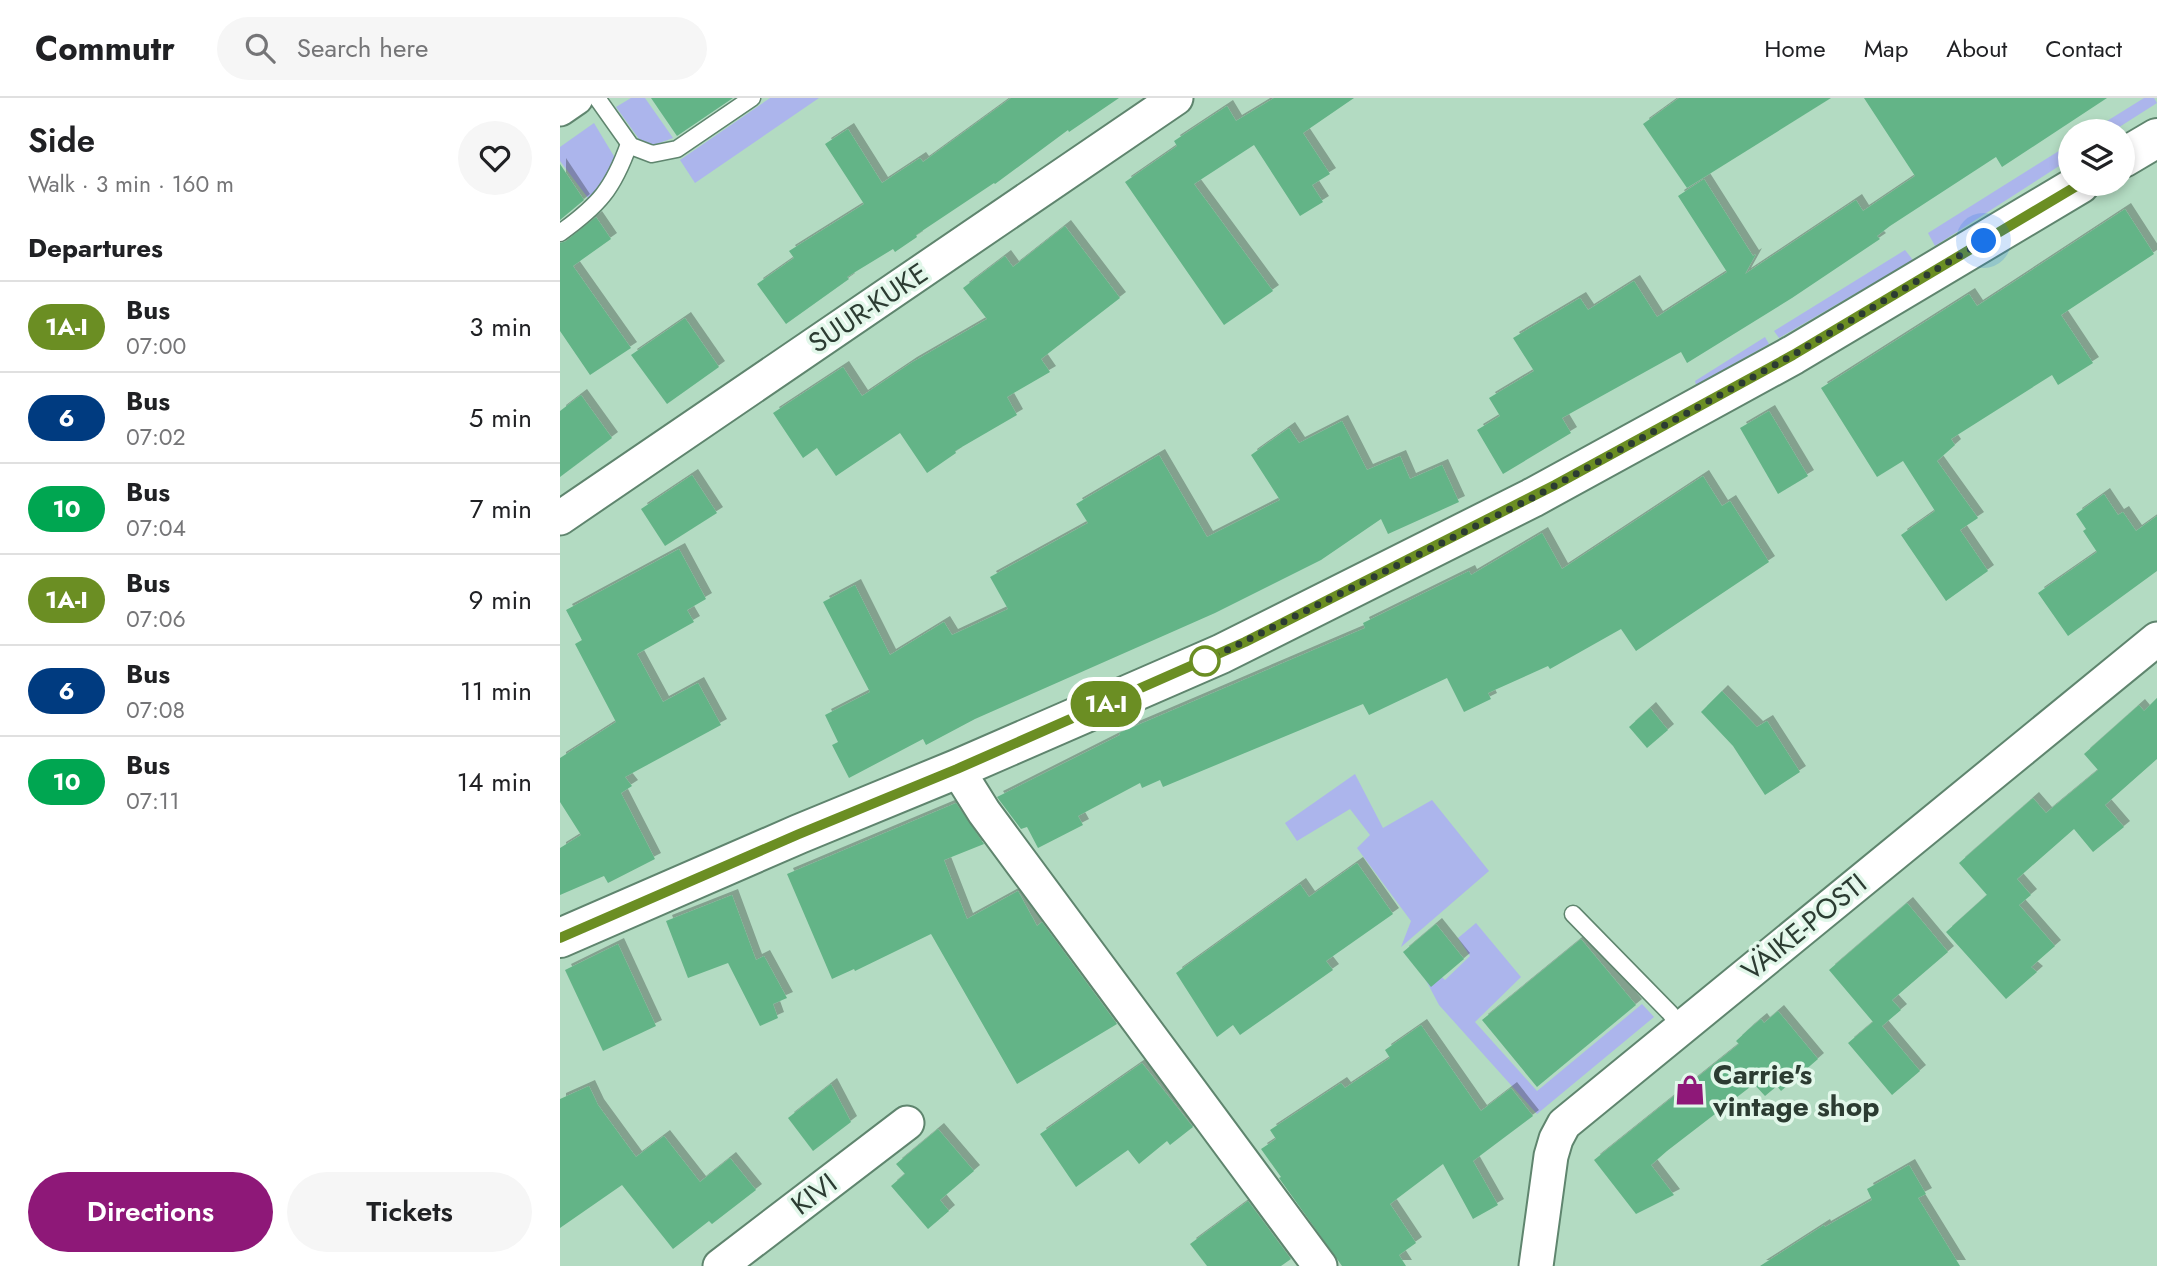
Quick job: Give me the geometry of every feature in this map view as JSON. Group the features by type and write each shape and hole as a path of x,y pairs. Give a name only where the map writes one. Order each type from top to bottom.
{"street":[{"path":"560,109 576,98"},
{"name":"SUUR-KUKE","path":"560,518 1176,98"},
{"path":"2135,151 2157,138"},
{"path":"560,938 1221,654 1532,498 1793,355 2060,196"},
{"name":"VÄIKE-POSTI","path":"1536,1266 1551,1156 1564,1124 2157,639"},
{"path":"957,769 984,812 1320,1266"},
{"name":"KIVI","path":"720,1266 907,1123"}],"lane":[{"path":"597,98 629,144 652,154 677,149 752,98"},
{"path":"560,233 591,211 618,174 629,144"},
{"path":"1573,915 1670,1013 1681,1028"}],"shaded area":[{"path":"631,98 645,98 673,138 654,145 639,139 616,107"},
{"path":"770,98 819,98 695,183 680,160"},
{"path":"2144,98 2154,98 2157,103 2132,119 2110,119"},
{"path":"594,123 615,158 606,181 588,198 560,161 560,147"},
{"path":"2058,152 2058,167 1935,246 1928,233"},
{"path":"1905,250 1913,260 1779,338 1774,331"},
{"path":"1765,337 1769,344 1696,385 1695,381"},
{"path":"1355,774 1383,828 1432,800 1489,871 1401,947 1411,921 1357,848 1370,835 1350,809 1297,841 1285,823"},
{"path":"1476,923 1521,977 1475,1022 1537,1091 1642,1004 1654,1017 1537,1114 1439,1005 1420,969 1426,963 1445,980 1470,956 1458,938"}],"building":[{"path":"651,98 733,98 677,136"},
{"path":"1011,98 1119,98 1069,132 1068,130 895,252 893,249 847,277 849,279 786,324 757,284 794,258 789,251 864,204 825,144 848,129 882,183 920,158 923,162"},
{"path":"1274,98 1354,98 1303,133 1330,174 1312,185 1323,202 1300,216 1254,145 1194,184 1273,291 1224,325 1125,182 1177,146 1174,141 1227,106 1236,121"},
{"path":"1679,98 1831,98 1687,188 1643,124"},
{"path":"1864,98 2107,98 2075,119 2058,119 2058,130 2002,167 1996,157 1890,226 1877,236 1880,239 1792,298 1687,363 1681,352 1562,418 1571,433 1503,474 1477,430 1500,416 1489,398 1534,371 1513,338 1580,298 1588,310 1634,281 1657,317 1727,272 1678,196 1704,179 1753,256 1756,254 1745,274 1856,200 1863,211 1915,176"},
{"path":"560,164 584,200 560,220"},
{"path":"2125,209 2154,254 2061,315 2093,363 2058,385 2052,375 1951,439 1955,445 1937,461 1978,518 1960,530 1988,571 1946,601 1901,535 1935,511 1903,461 1877,477 1821,388 1969,294 1977,306"},
{"path":"596,217 611,239 573,266 631,348 590,375 560,331 560,243"},
{"path":"1065,226 1120,298 1041,359 1050,372 1007,397 1017,415 955,451 956,453 927,473 900,433 836,476 817,448 803,458 773,413 843,367 862,396 911,363 987,319 963,288 1005,256 1013,267"},
{"path":"685,318 719,367 667,404 631,355"},
{"path":"581,395 612,438 560,477 560,411"},
{"path":"1769,411 1808,476 1778,494 1740,428"},
{"path":"1342,421 1367,470 1400,456 1410,479 1442,465 1459,502 1388,534 1381,519 1321,560 1215,613 975,719 926,745 923,739 849,778 832,745 838,742 825,715 870,692 823,602 855,585 890,655 944,622 952,635 1008,609 990,577 1088,523 1076,504 1159,455 1207,537 1280,500 1251,455 1289,428 1299,443"},
{"path":"692,475 717,513 665,546 641,509"},
{"path":"1703,476 1722,506 1730,501 1769,562 1636,651 1621,629 1550,669 1548,666 1488,693 1491,699 1464,712 1447,678 1369,715 1363,704 1163,787 1160,780 1142,788 1140,783 1078,816 1083,825 1038,848 1027,827 1021,829 997,797 1120,735 1119,733 1365,628 1363,623 1469,571 1471,575 1542,533 1562,569"},
{"path":"2104,494 2118,515 2123,512 2136,531 2157,516 2157,571 2068,636 2038,593 2097,552 2076,514"},
{"path":"679,549 706,599 687,610 694,622 637,654 663,702 698,683 721,725 625,777 632,786 621,793 655,859 608,883 604,876 560,895 560,848 581,835 560,802 560,758 616,722 575,644 582,640 566,610"},
{"path":"1722,691 1757,727 1767,721 1800,772 1765,795 1733,746 1701,712"},
{"path":"2157,698 2157,759 2105,805 2124,827 2093,852 2074,829 2017,879 2031,895 2019,905 2055,946 2031,967 2037,972 2006,999 1946,932 1987,895 1959,863 2033,798 2046,813 2098,770 2084,754 2139,705 2144,711"},
{"path":"1650,708 1668,730 1647,748 1629,727"},
{"path":"956,803 984,844 944,860 967,919 1018,891 1037,926 1042,922 1117,1024 1017,1084 931,934 855,971 854,969 832,979 787,874"},
{"path":"1357,863 1393,914 1326,961 1333,970 1240,1035 1233,1025 1217,1037 1176,973 1300,884 1309,897"},
{"path":"732,895 756,960 764,956 787,998 773,1004 778,1018 760,1026 728,963 688,978 666,921"},
{"path":"1907,903 1948,952 1892,1000 1901,1010 1882,1026 1920,1071 1892,1095 1848,1043 1873,1022 1829,970"},
{"path":"1436,924 1464,959 1431,987 1403,952"},
{"path":"1581,939 1636,1005 1537,1087 1482,1020"},
{"path":"618,944 656,1026 603,1051 565,970"},
{"path":"1778,1011 1818,1059 1781,1091 1777,1086 1765,1096 1754,1084 1667,1151 1651,1165 1674,1195 1636,1214 1594,1160 1739,1044 1736,1041 1761,1019 1764,1023"},
{"path":"1421,1025 1481,1111 1511,1088 1533,1116 1473,1161 1498,1205 1473,1219 1443,1164 1390,1204 1416,1243 1399,1255 1406,1266 1342,1266 1261,1149 1276,1139 1270,1130 1341,1083 1345,1088 1390,1058 1385,1050"},
{"path":"1142,1063 1193,1127 1170,1145 1167,1141 1139,1164 1128,1150 1076,1187 1040,1134"},
{"path":"831,1084 851,1122 813,1151 788,1118"},
{"path":"589,1086 598,1105 636,1157 664,1136 700,1182 730,1158 756,1190 712,1224 709,1221 673,1249 622,1185 560,1228 560,1099"},
{"path":"938,1129 974,1171 940,1200 949,1211 928,1229 891,1186 905,1174 896,1164"},
{"path":"1909,1165 1926,1194 1918,1198 1960,1266 1760,1266 1824,1225 1825,1227 1872,1200 1867,1189"},
{"path":"1248,1201 1291,1259 1281,1266 1207,1266 1190,1244"}],"bus line":[{"name":"1A-I","path":"560,938 1221,654 1532,498 1793,355 2060,196"}],"place":[{"name":"Carrie's vintage shop","path":"1690,1090"}],"route":[{"path":"1205,661 1532,498 1793,355 1984,241"}]}
